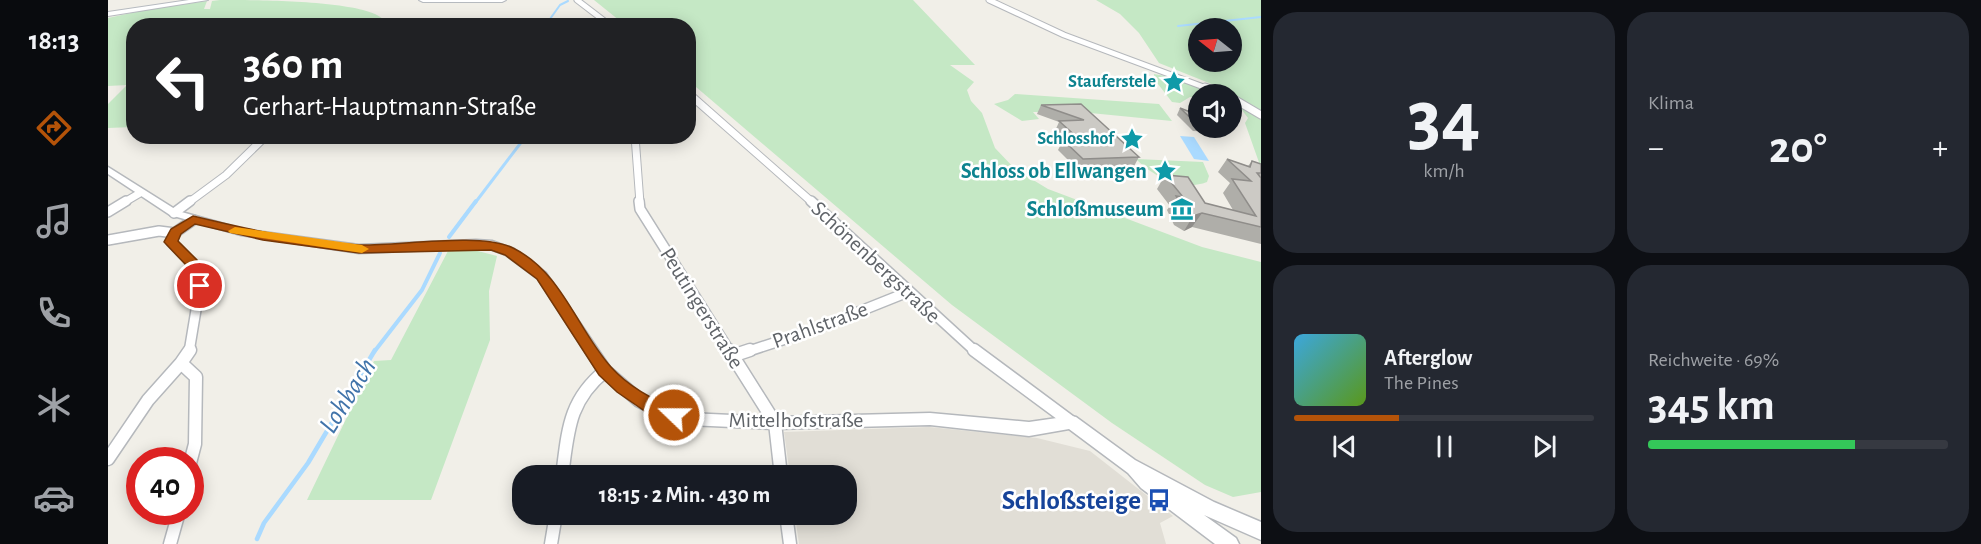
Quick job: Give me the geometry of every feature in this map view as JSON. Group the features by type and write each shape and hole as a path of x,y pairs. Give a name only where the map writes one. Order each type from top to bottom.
{"main road":[{"path":"108,14 204,0"},
{"path":"423,0 502,0"}],"street":[{"path":"577,0 601,18"},
{"path":"989,0 1064,35 1197,84"},
{"name":"Schönenbergstraße","path":"696,100 967,345 1071,422"},
{"path":"1242,104 1261,115"},
{"path":"174,213 226,175 258,144"},
{"name":"Peutingerstraße","path":"636,144 640,208 775,423 780,465"},
{"name":"Mittelhofstraße","path":"108,170 140,193 174,213 193,220 263,236 359,249 476,244 492,245 510,252 542,276 605,371 632,395 658,411 689,419 775,423 930,419 1029,429 1071,422"},
{"path":"108,212 140,193"},
{"path":"108,459 148,400 181,363 190,348 200,286 192,263 171,242 175,232 193,220"},
{"path":"108,240 159,231 175,232"},
{"name":"Prahlstraße","path":"732,356 813,330 908,292"},
{"path":"181,363 196,378 194,447"},
{"path":"564,465 574,403 588,383 605,371"},
{"path":"1071,422 1129,465 1208,508 1261,531"},
{"path":"1129,465 1146,483 1230,544"},
{"path":"170,544 175,525"},
{"path":"551,544 554,525"},
{"path":"787,525 790,544"}],"shaded area":[{"path":"929,427 1037,438 1090,451 1173,516 1160,523 1166,544 799,544 796,525 857,525 857,465 789,465 784,432"}],"green space":[{"path":"594,0 913,0 975,65 950,65 974,82 967,90 971,101 982,113 995,148 1015,169 1048,189 1202,247 1261,262 1261,492 1233,497 1205,485 1112,423 952,305 696,87 696,18 616,18"},
{"path":"1096,0 1261,0 1261,168 1245,123 1248,118 1242,110 1242,107 1245,109 1254,106 1242,100 1242,84 1212,84 1159,63 1139,33 1120,14"},
{"path":"207,1 204,9 210,9 212,1 307,2 354,8 381,18 126,18 126,85 108,86 108,18"},
{"path":"1154,74 1190,84 1188,84 1188,98 1180,103 1172,102 1154,79"},
{"path":"126,86 126,127 108,128 108,104"},
{"path":"1015,94 1159,104 1172,121 1080,112 1033,112 1039,119 1022,121 994,104 1008,100"},
{"path":"1136,159 1203,162 1209,176 1207,182 1197,185 1178,184 1159,176"},
{"path":"474,250 497,256 489,291 490,340 431,500 307,500 374,361 391,360 448,251"}],"water":[{"path":"1180,136 1195,138 1209,161 1194,159"}],"building":[{"path":"1081,104 1139,157 1083,159 1063,140 1080,140 1059,121 1084,120 1041,105"},
{"path":"1227,159 1250,167 1252,161 1261,164 1261,173 1257,173 1261,178 1261,227 1202,213 1193,216 1184,211 1176,196 1183,197 1165,175 1188,177 1205,203 1256,216 1232,179 1251,181"}],"waterway":[{"name":"Lohbach","path":"551,18 560,5 568,1"},
{"path":"1178,26 1261,17"},
{"name":"Lohbach","path":"475,203 520,144"},
{"name":"Lohbach","path":"449,237 476,201"},
{"name":"Lohbach","path":"374,352 422,290 440,253"},
{"name":"Lohbach","path":"257,539 264,523 308,463 375,350"}],"slow traffic":[{"path":"235,231 362,249"}],"place":[{"name":"Stauferstele","path":"1174,82"},
{"name":"Schlosshof","path":"1132,139"},
{"name":"Schloss ob Ellwangen","path":"1165,171"},
{"name":"Schloßmuseum","path":"1182,209"},
{"name":"Schloßsteige","path":"1159,500"}],"route":[{"path":"200,286 192,263 171,242 171,237 176,232 193,220 263,236 359,249 492,245 510,252 542,276 605,371 623,388 658,411 674,415"}]}
